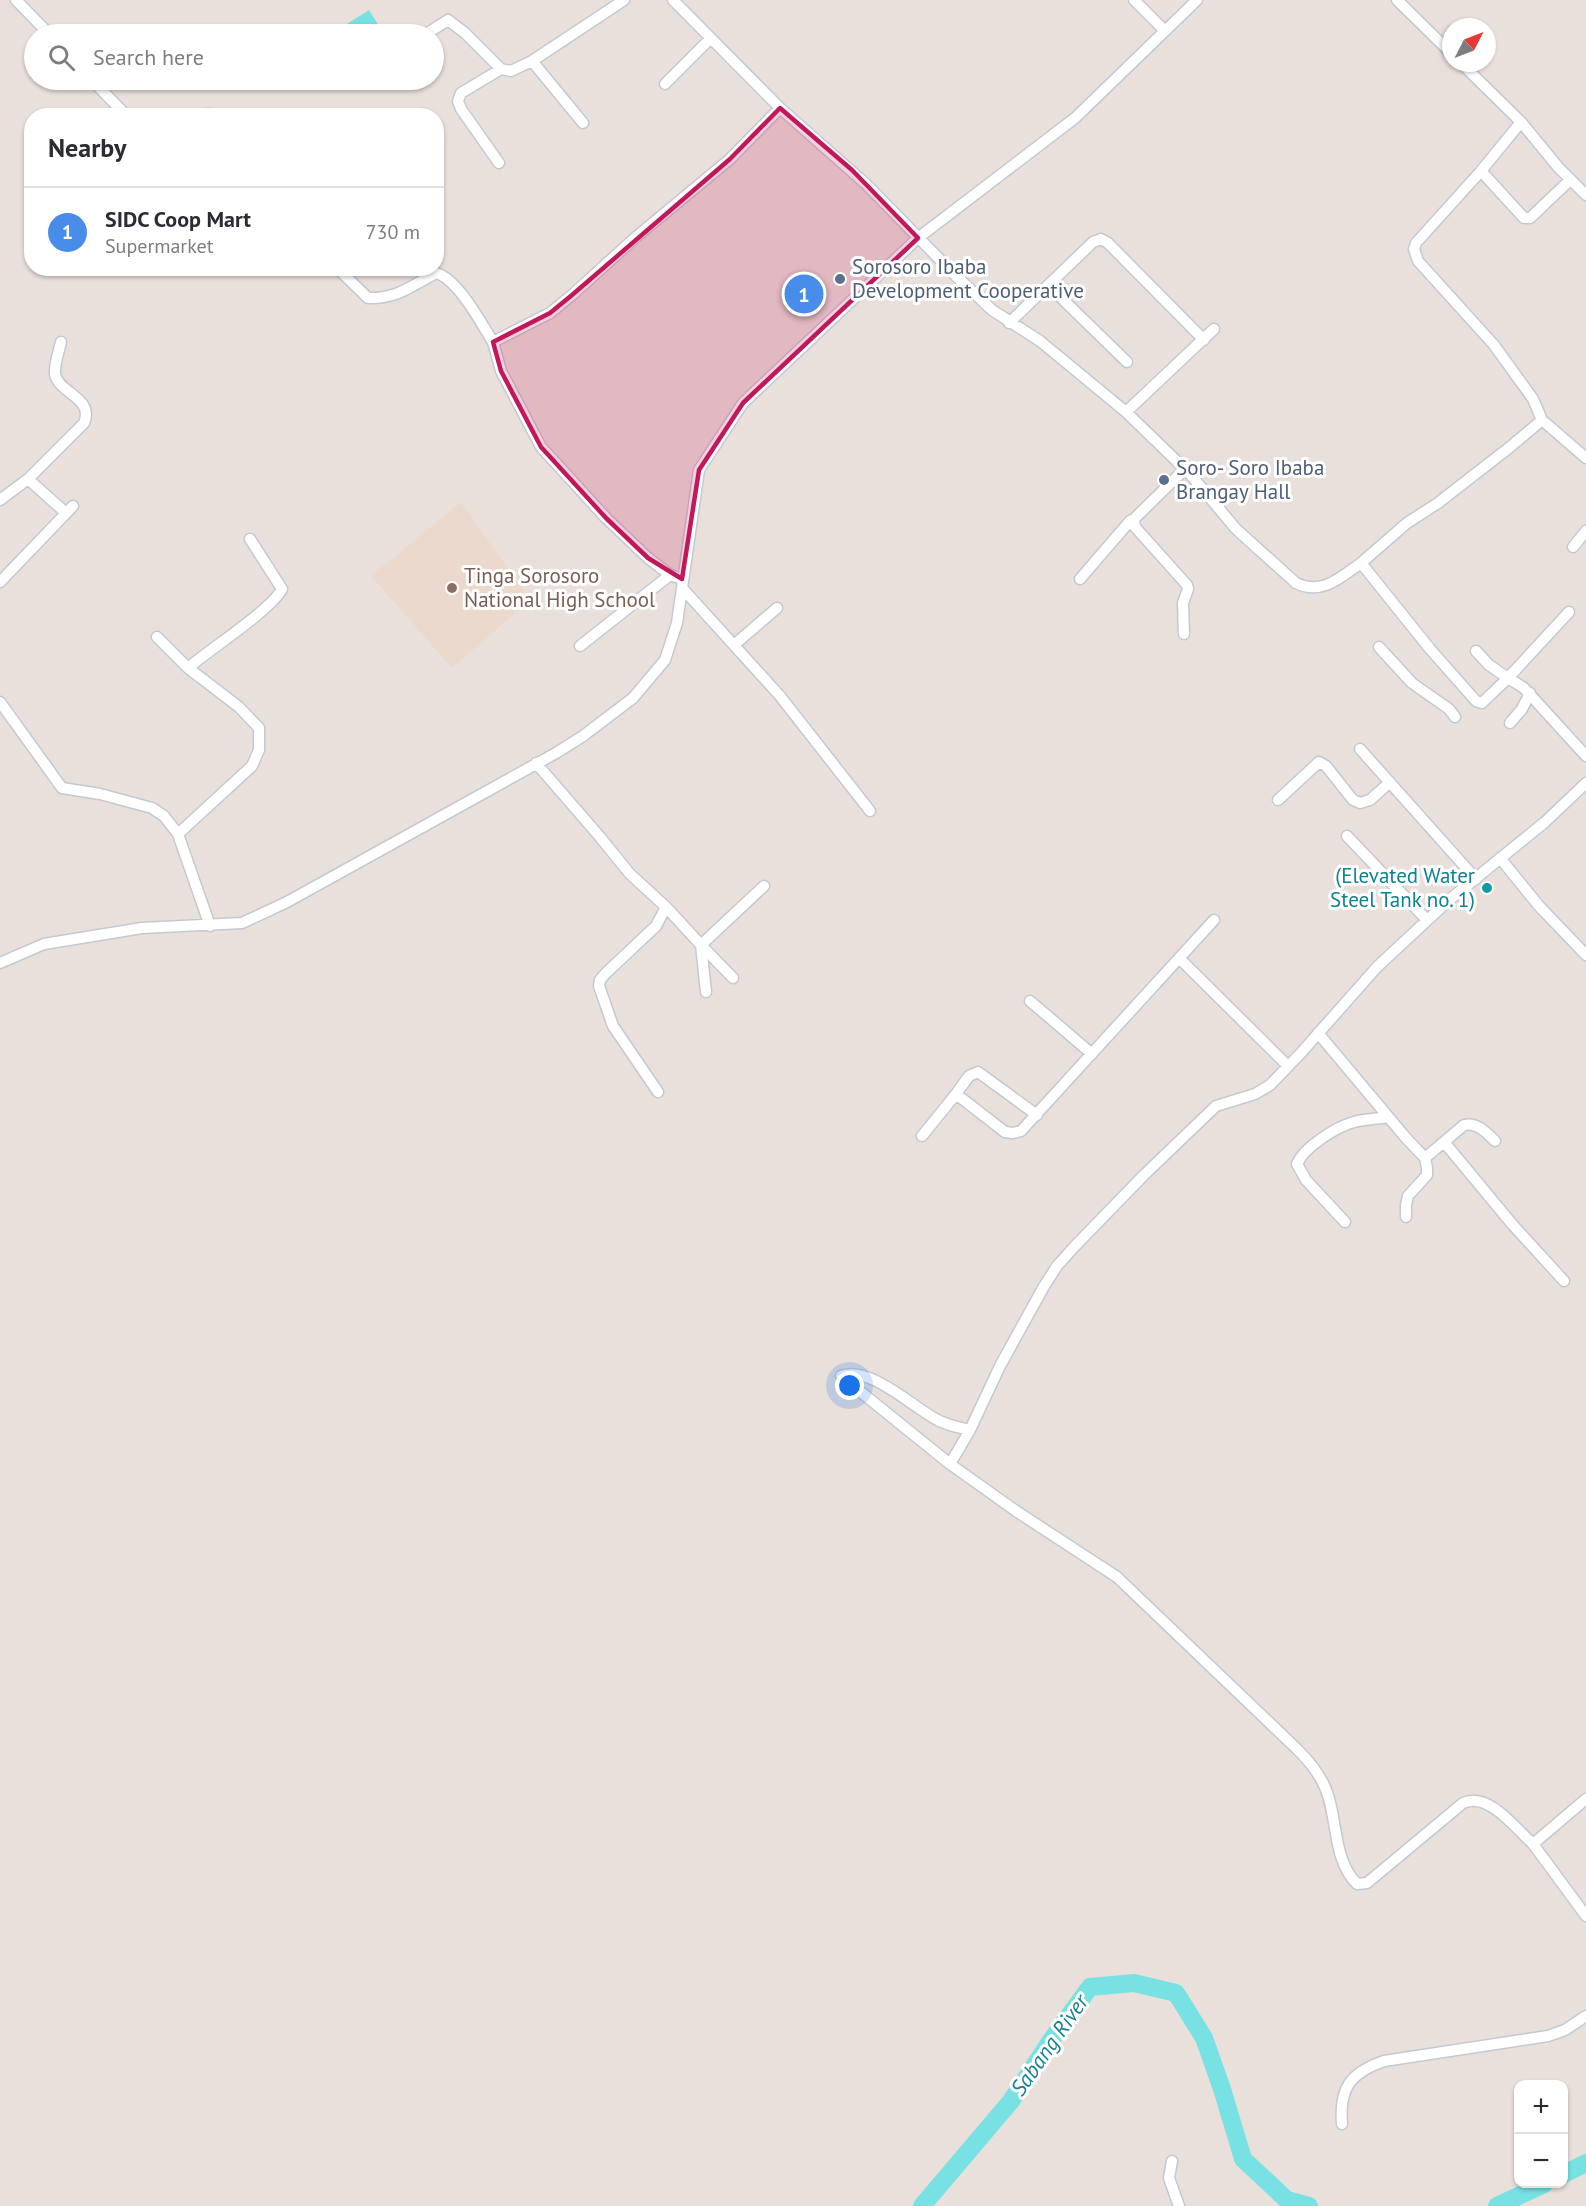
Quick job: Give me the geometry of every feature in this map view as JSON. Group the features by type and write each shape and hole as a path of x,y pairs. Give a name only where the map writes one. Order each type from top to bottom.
{"street":[{"path":"16,0 39,24"},
{"path":"442,24 448,20 465,33 501,69 511,71 532,61 624,0"},
{"path":"673,0 780,108 852,170 992,310 1040,341 1126,412 1185,469 1236,530 1296,583 1304,587 1318,588 1330,584 1361,563 1407,523 1438,502 1542,420"},
{"path":"1134,0 1165,31"},
{"path":"0,963 44,944 142,928 242,924 287,902 583,736 633,698 665,660 677,623 699,470 743,403 918,238 1075,118 1197,0"},
{"path":"1398,0 1442,44"},
{"path":"665,84 710,39"},
{"path":"532,61 583,123"},
{"path":"499,163 461,109 458,101 461,93 501,69"},
{"path":"1470,72 1521,122 1570,180 1586,195"},
{"path":"102,90 119,108"},
{"path":"493,342 550,313 636,237 730,159 780,108"},
{"path":"1521,122 1481,171 1416,243 1414,249 1418,261 1494,345 1519,378 1533,399 1542,420 1586,458"},
{"path":"1481,171 1524,218 1530,218 1570,180"},
{"path":"1009,323 1093,242 1104,240 1203,339"},
{"path":"345,276 368,298 394,296 431,276"},
{"path":"444,276 473,310 493,342 501,371 541,447 606,518 648,558 682,584 780,696 870,811"},
{"path":"1048,285 1127,362"},
{"path":"1126,412 1214,329"},
{"path":"0,500 28,479 84,423 87,416 85,407 58,381 55,374 61,342"},
{"path":"1080,579 1130,521 1185,469"},
{"path":"0,582 70,510 28,479"},
{"path":"1134,519 1135,527 1187,585 1188,589 1183,603 1184,634"},
{"path":"1573,547 1586,531"},
{"path":"188,668 252,618 282,589 250,539"},
{"path":"1361,563 1430,649 1476,701 1482,703 1569,612"},
{"path":"580,646 670,575"},
{"path":"734,645 777,608"},
{"path":"157,637 188,668 239,707 259,728 261,739 260,750 252,766 178,834"},
{"path":"1379,647 1412,683 1449,709 1455,717"},
{"path":"1476,651 1489,665 1530,693 1586,756"},
{"path":"1510,723 1522,709 1530,693"},
{"path":"0,702 62,788 100,794 152,808 164,816 178,834 210,926"},
{"path":"1360,749 1476,879"},
{"path":"1278,800 1318,762 1326,766 1353,800 1360,803 1370,800 1390,782"},
{"path":"536,763 630,874 666,907 734,978"},
{"path":"950,1464 970,1430 1000,1366 1057,1266 1144,1175 1216,1106 1255,1094 1270,1085 1377,968 1427,920 1545,822 1586,783"},
{"path":"1347,836 1427,920"},
{"path":"1500,858 1539,906 1586,955"},
{"path":"701,945 764,886"},
{"path":"658,1092 613,1026 599,986 605,974 656,926 666,907"},
{"path":"956,1094 1005,1132 1021,1131 1214,920"},
{"path":"701,945 706,992"},
{"path":"1179,958 1288,1066"},
{"path":"1030,1001 1092,1054"},
{"path":"1318,1033 1425,1158 1426,1175 1408,1196 1406,1217"},
{"path":"922,1136 969,1076 978,1072 1037,1114"},
{"path":"1346,1222 1306,1180 1297,1164 1305,1151 1324,1137 1354,1122 1388,1117"},
{"path":"1425,1158 1464,1125 1470,1123 1495,1141"},
{"path":"1444,1142 1563,1281"},
{"path":"970,1430 944,1424 887,1387 867,1378 855,1374 841,1376 950,1464 1016,1511 1117,1577 1298,1750 1311,1764 1324,1785 1342,1862 1350,1877 1357,1884 1367,1883 1463,1803 1471,1799 1480,1799 1493,1807 1533,1844 1586,1916"},
{"path":"1533,1844 1586,1799"},
{"path":"1342,2124 1340,2107 1343,2093 1357,2074 1368,2067 1384,2061 1548,2036 1565,2030 1586,2016"},
{"path":"1172,2161 1169,2178 1179,2206"}],"highlighted area":[{"path":"780,108 852,170 918,238 743,403 699,470 682,579 648,558 606,518 541,447 501,371 493,342 550,313 730,159"}],"shaded area":[{"name":"Tinga Sorosoro National High School","path":"461,502 530,600 452,668 371,576"}],"water":[{"path":"369,10 378,24 347,24"}],"waterway":[{"name":"Sabang River","path":"922,2206 1011,2101 1090,1987 1134,1983 1176,1993 1204,2038 1243,2159 1287,2200 1309,2206"},
{"name":"Sabang River","path":"1568,2172 1586,2163"},
{"name":"Sabang River","path":"1497,2206 1535,2188"}],"place":[{"name":"Sorosoro Ibaba Development Cooperative","path":"840,279"},
{"name":"SIDC Coop Mart","path":"804,294"},
{"name":"Soro- Soro Ibaba Brangay Hall","path":"1164,480"},
{"name":"Tinga Sorosoro National High School","path":"452,588"},
{"name":"(Elevated Water Steel Tank no. 1)","path":"1487,888"}]}
